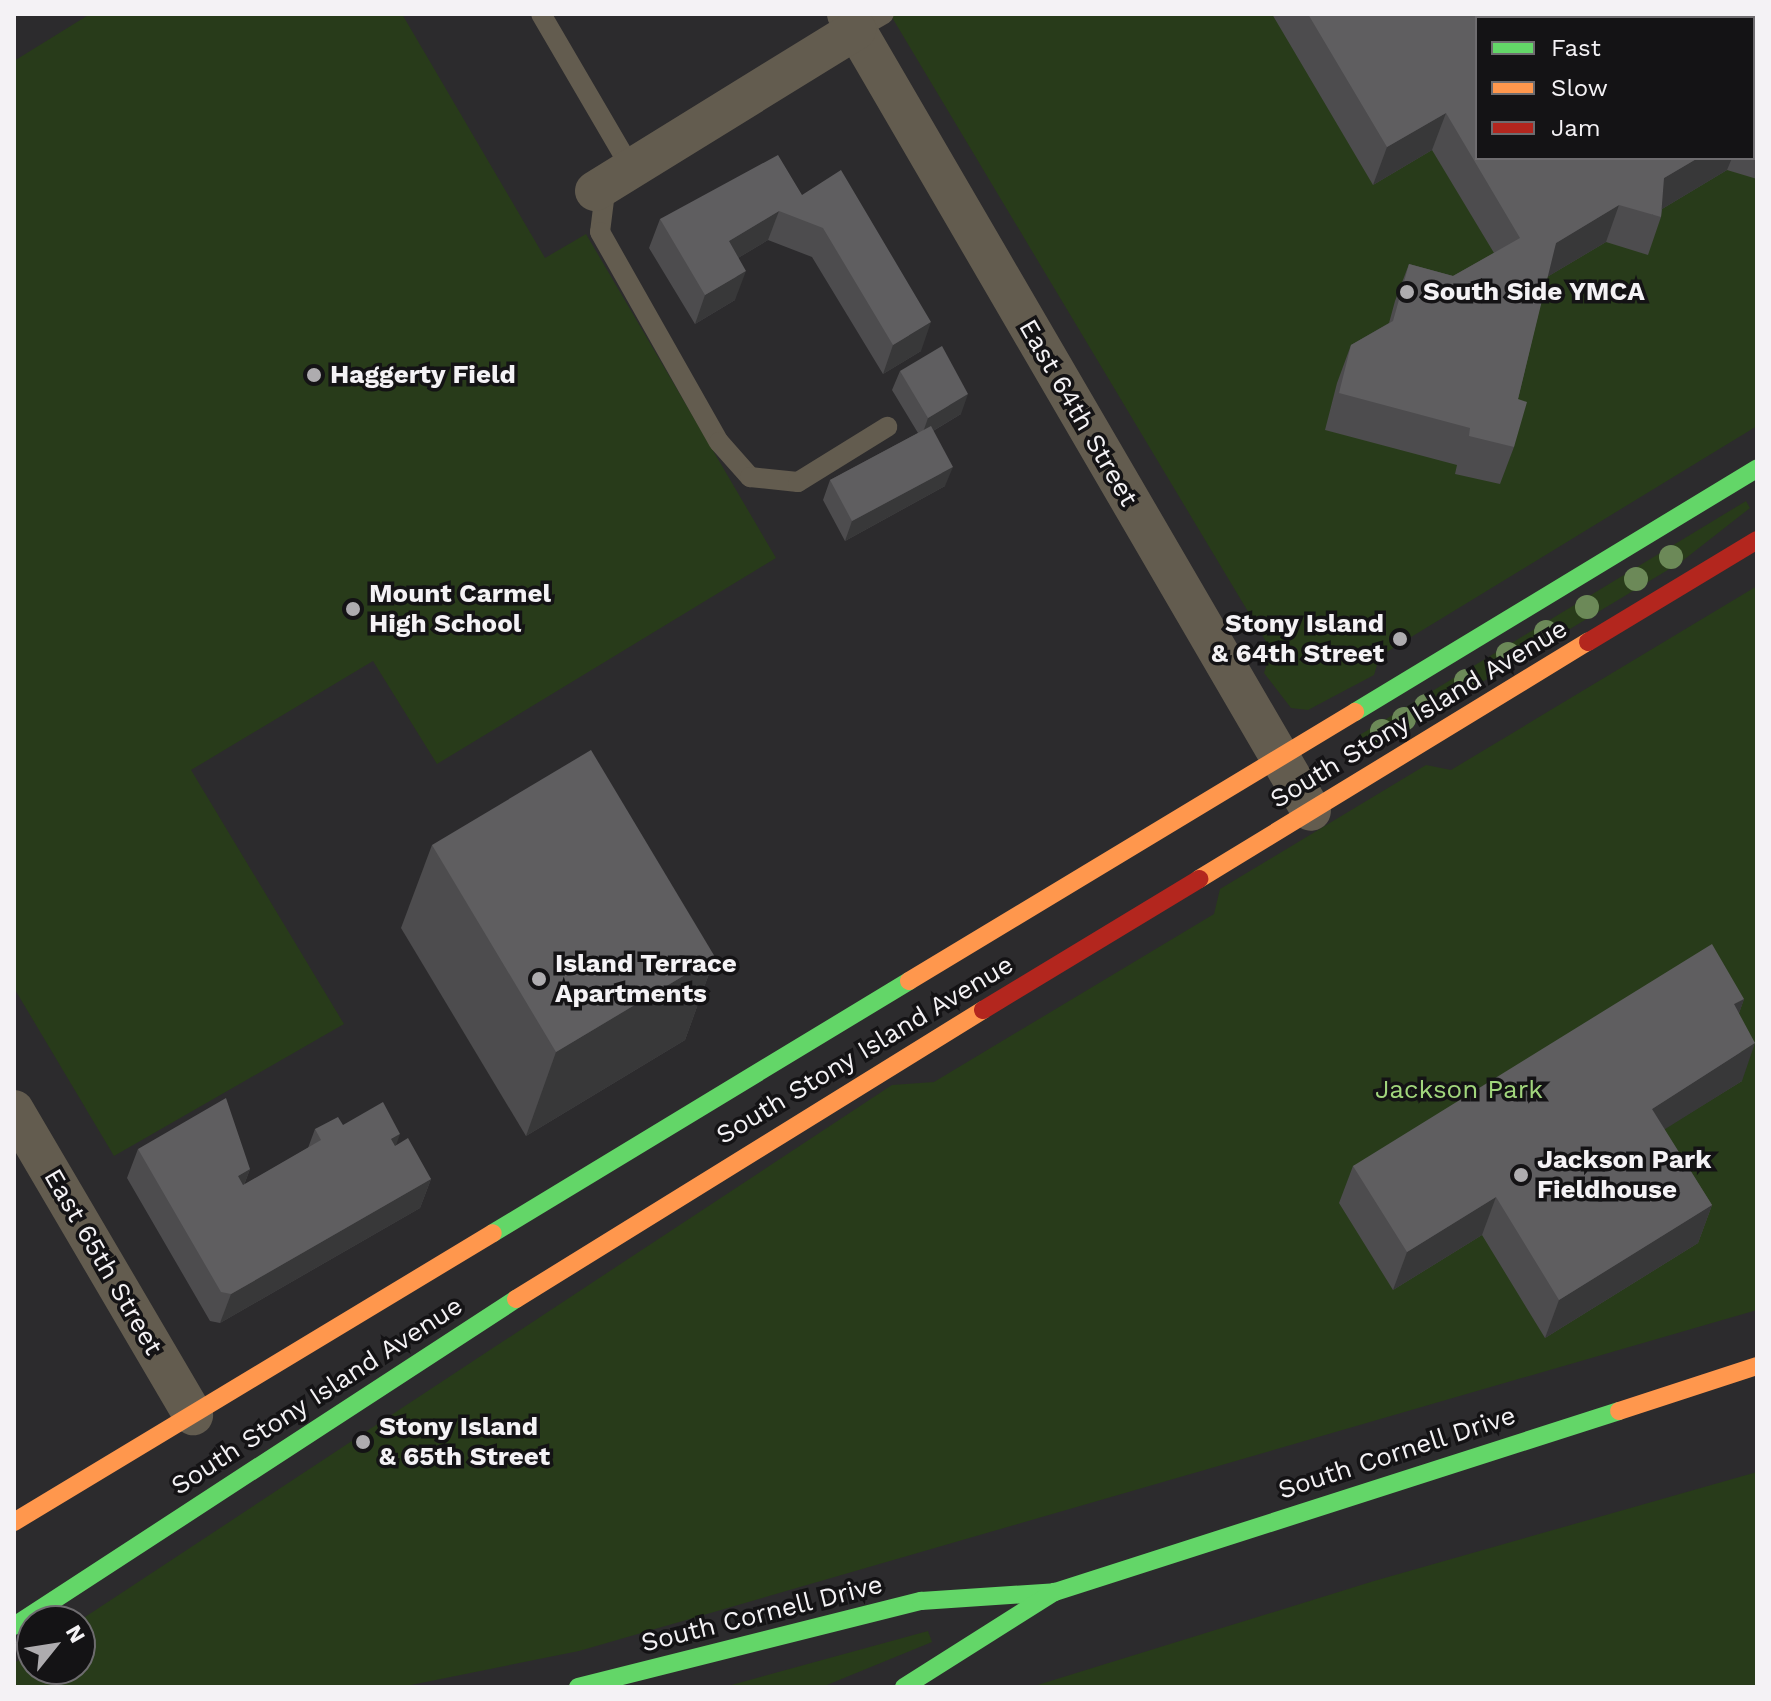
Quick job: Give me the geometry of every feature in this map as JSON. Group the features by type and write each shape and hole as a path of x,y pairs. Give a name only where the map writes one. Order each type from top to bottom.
{"main road":[{"name":"South Stony Island Avenue","path":"14,1522 1757,469"},
{"name":"South Stony Island Avenue","path":"14,1626 621,1230 1757,540"},
{"name":"South Cornell Drive","path":"578,1687 921,1601 1055,1592 1757,1366"},
{"name":"South Cornell Drive","path":"904,1687 1055,1592"}],"street":[{"path":"611,181 862,19"},
{"name":"East 64th Street","path":"862,19 1311,811"},
{"name":"East 65th Street","path":"14,1110 193,1415"}],"lane":[{"path":"541,14 611,181 600,232 719,442 750,477 798,482 887,427"}],"green space":[{"name":"Haggerty Field","path":"90,14 402,14 545,258 586,234 776,558 437,764 373,661 191,770 344,1024 114,1156 14,988 14,61"},
{"name":"South Side YMCA","path":"890,14 1757,14 1757,426 1380,656 1374,675 1308,710 1291,708 1264,673 1271,650"},
{"path":"1746,501 1750,508 1681,562 1366,752 1358,736"},
{"name":"Jackson Park","path":"1757,586 1757,1310 579,1651 401,1687 14,1687 16,1662 16,1685 96,1685 96,1610 892,1085 934,1082 1214,914 1220,889 1426,765 1451,770"},
{"path":"1757,1472 1757,1687 1031,1687 1374,1581"},
{"path":"928,1631 932,1642 822,1687 724,1687"}],"building":[{"path":"1308,14 1757,14 1757,137 1755,16 1475,16 1475,160 1695,160 1664,178 1661,217 1619,205 1556,243 1518,399 1527,402 1514,447 1469,436 1470,428 1339,393 1351,345 1393,321 1409,264 1453,276 1520,238 1446,113 1387,147"},
{"path":"778,155 802,195 841,170 931,322 893,345 823,228 779,211 729,241 746,271 705,295 660,219"},
{"path":"942,346 968,394 928,418 900,371"},
{"path":"931,426 953,467 852,521 830,480"},
{"path":"591,750 715,957 556,1052 432,845"},
{"name":"Jackson Park Fieldhouse","path":"1712,944 1744,999 1734,1004 1755,1043 1652,1109 1712,1205 1559,1300 1496,1197 1407,1252 1353,1166"},
{"path":"226,1098 250,1169 238,1176 243,1185 321,1140 315,1129 338,1117 343,1125 383,1102 400,1134 391,1139 395,1146 408,1138 431,1179 231,1294 221,1292 138,1149"}],"traffic: fast":[{"path":"1355,712 1757,469"},
{"path":"493,1233 909,981"},
{"path":"14,1626 516,1299"},
{"path":"578,1687 921,1601 1055,1592 1619,1411"},
{"path":"904,1687 1054,1592"}],"traffic: slow":[{"path":"1199,879 1588,642"},
{"path":"909,981 1355,712"},
{"path":"516,1299 983,1010"},
{"path":"14,1522 493,1233"},
{"path":"1619,1411 1757,1366"}],"traffic: jam":[{"path":"1588,642 1757,540"},
{"path":"983,1010 1199,879"}],"place":[{"name":"South Side YMCA","path":"1407,292"},
{"name":"Haggerty Field","path":"314,375"},
{"name":"Mount Carmel High School","path":"353,609"},
{"name":"Stony Island & 64th Street","path":"1400,639"},
{"name":"Island Terrace Apartments","path":"539,979"},
{"name":"Jackson Park Fieldhouse","path":"1521,1175"},
{"name":"Stony Island & 65th Street","path":"363,1442"}]}
